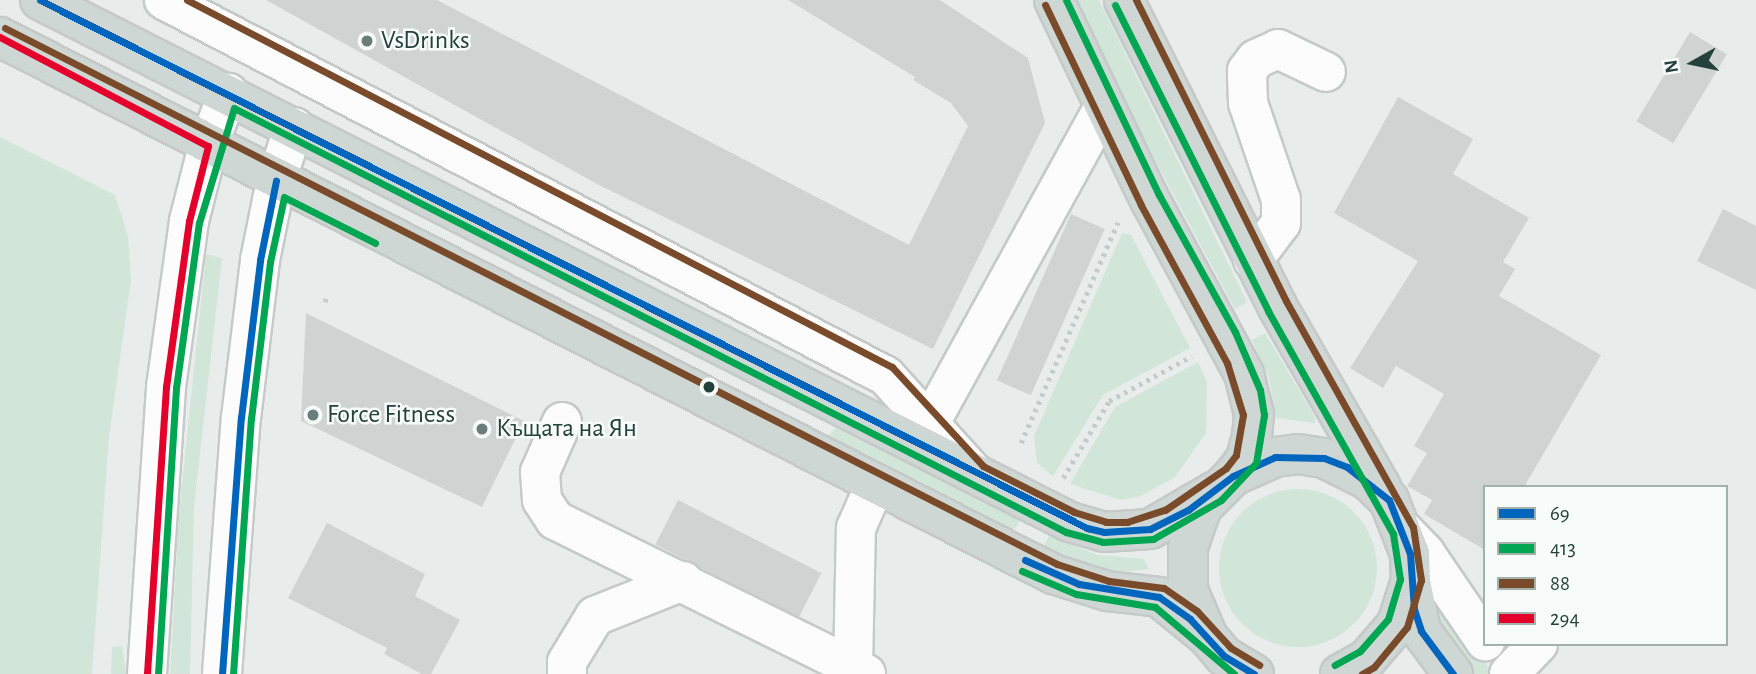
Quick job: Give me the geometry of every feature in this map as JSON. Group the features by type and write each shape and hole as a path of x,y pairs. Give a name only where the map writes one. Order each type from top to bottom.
{"main road":[{"path":"40,0 1070,522 1104,532 1150,528 1224,483 1275,457 1324,458 1348,467 1396,515"},
{"path":"1054,0 1104,107 1244,374 1254,414 1246,458 1194,525 1186,569 1195,613 1208,637"},
{"path":"1124,0 1253,260 1396,515 1421,631 1453,674"},
{"path":"0,37 275,181 1053,575 1107,592 1159,597 1208,637 1224,656 1254,674"},
{"path":"1341,674 1367,659 1386,641 1397,624 1411,580"},
{"path":"1341,674 1381,674"}],"street":[{"path":"164,0 886,376 977,475"},
{"path":"1253,260 1281,223 1281,200 1248,103 1247,71 1256,60 1278,49 1326,72"},
{"path":"147,674 166,387 189,221 208,146 228,93"},
{"path":"930,423 1104,107"},
{"path":"222,674 241,418 260,260 275,181 294,127"},
{"path":"562,422 540,472 542,500 555,520 683,581 859,671 856,528 875,485"},
{"path":"1396,515 1425,552 1483,638"},
{"path":"567,674 567,662 595,616 683,581"},
{"path":"1489,646 1508,674 1536,646"}],"path":[{"path":"1021,443 1119,217"},
{"path":"325,302 327,295"},
{"path":"1058,487 1109,401 1203,349"}],"green space":[{"path":"1078,0 1099,0 1247,302 1235,309 1134,121"},
{"path":"0,137 115,195 128,236 131,280 109,437 92,674 0,674"},
{"path":"1122,233 1131,235 1190,348 1103,395 1053,476 1037,463 1034,436"},
{"path":"206,254 222,258 194,507 190,674 170,674 179,513"},
{"path":"1265,333 1315,417 1315,423 1275,418 1270,381 1252,340"},
{"path":"1198,362 1207,382 1206,433 1175,477 1141,496 1121,500 1070,484 1115,407"},
{"path":"836,428 1020,520 1013,534 827,437"},
{"path":"1298,489 1328,495 1354,512 1371,538 1377,568 1371,598 1354,624 1328,641 1298,647 1268,641 1242,624 1225,598 1219,568 1225,538 1242,512 1268,495"},
{"path":"1049,536 1098,555 1144,559 1149,569 1119,572 1065,559 1043,548"},
{"path":"1433,583 1436,583 1492,674 1471,674 1435,622"},
{"path":"122,646 126,674 111,674 112,647"}],"building":[{"path":"266,0 437,0 909,245 968,126 951,103 913,80 915,77 788,0 940,0 1028,58 1045,123 933,349 597,184"},
{"path":"1690,32 1727,54 1673,143 1636,121"},
{"path":"1398,97 1473,139 1453,174 1529,218 1503,262 1515,269 1499,296 1601,355 1525,485 1483,485 1483,549 1424,514 1432,500 1407,486 1427,453 1414,446 1444,394 1396,366 1383,388 1350,368 1418,261 1334,213"},
{"path":"1723,209 1756,226 1756,290 1697,261"},
{"path":"1071,214 1105,229 1031,395 997,380"},
{"path":"306,313 524,421 482,507 301,421"},
{"path":"678,500 821,573 799,618 655,545"},
{"path":"327,523 425,574 415,596 460,620 431,674 422,674 384,654 387,648 288,598"}],"transit line":[{"name":"69","path":"40,0 1087,528 1104,532 1150,529 1188,510 1233,476 1275,457 1324,458 1347,467 1389,500 1410,554 1414,609 1421,631 1453,674"},
{"name":"88","path":"187,0 892,367 983,466 1074,512 1106,522 1127,522 1165,510 1226,468 1236,455 1243,415 1227,363 1141,205 1045,5"},
{"name":"413","path":"158,674 176,388 199,223 234,108 1066,532 1103,542 1153,539 1221,500 1256,463 1264,415 1260,390 1235,332 1159,195 1066,0"},
{"name":"88","path":"1136,0 1286,301 1413,527 1421,580 1407,627 1374,667 1362,674"},
{"name":"413","path":"1115,5 1268,311 1393,534 1400,579 1388,619 1360,651 1335,665"},
{"name":"88","path":"5,28 1057,564 1109,581 1164,588 1197,611 1231,648 1259,665"},
{"name":"294","path":"0,37 208,146 189,221 166,387 147,674"},
{"name":"69","path":"222,674 241,418 260,260 276,181"},
{"name":"413","path":"233,674 251,419 270,262 284,197 375,243"},
{"name":"69","path":"1025,560 1079,584 1159,597 1190,619 1224,656 1254,674"},
{"name":"413","path":"1022,571 1076,594 1155,607 1234,674"}],"place":[{"name":"VsDrinks","path":"367,41"},
{"name":"Force Fitness","path":"313,415"},
{"name":"Къщата на Ян","path":"482,429"}]}
